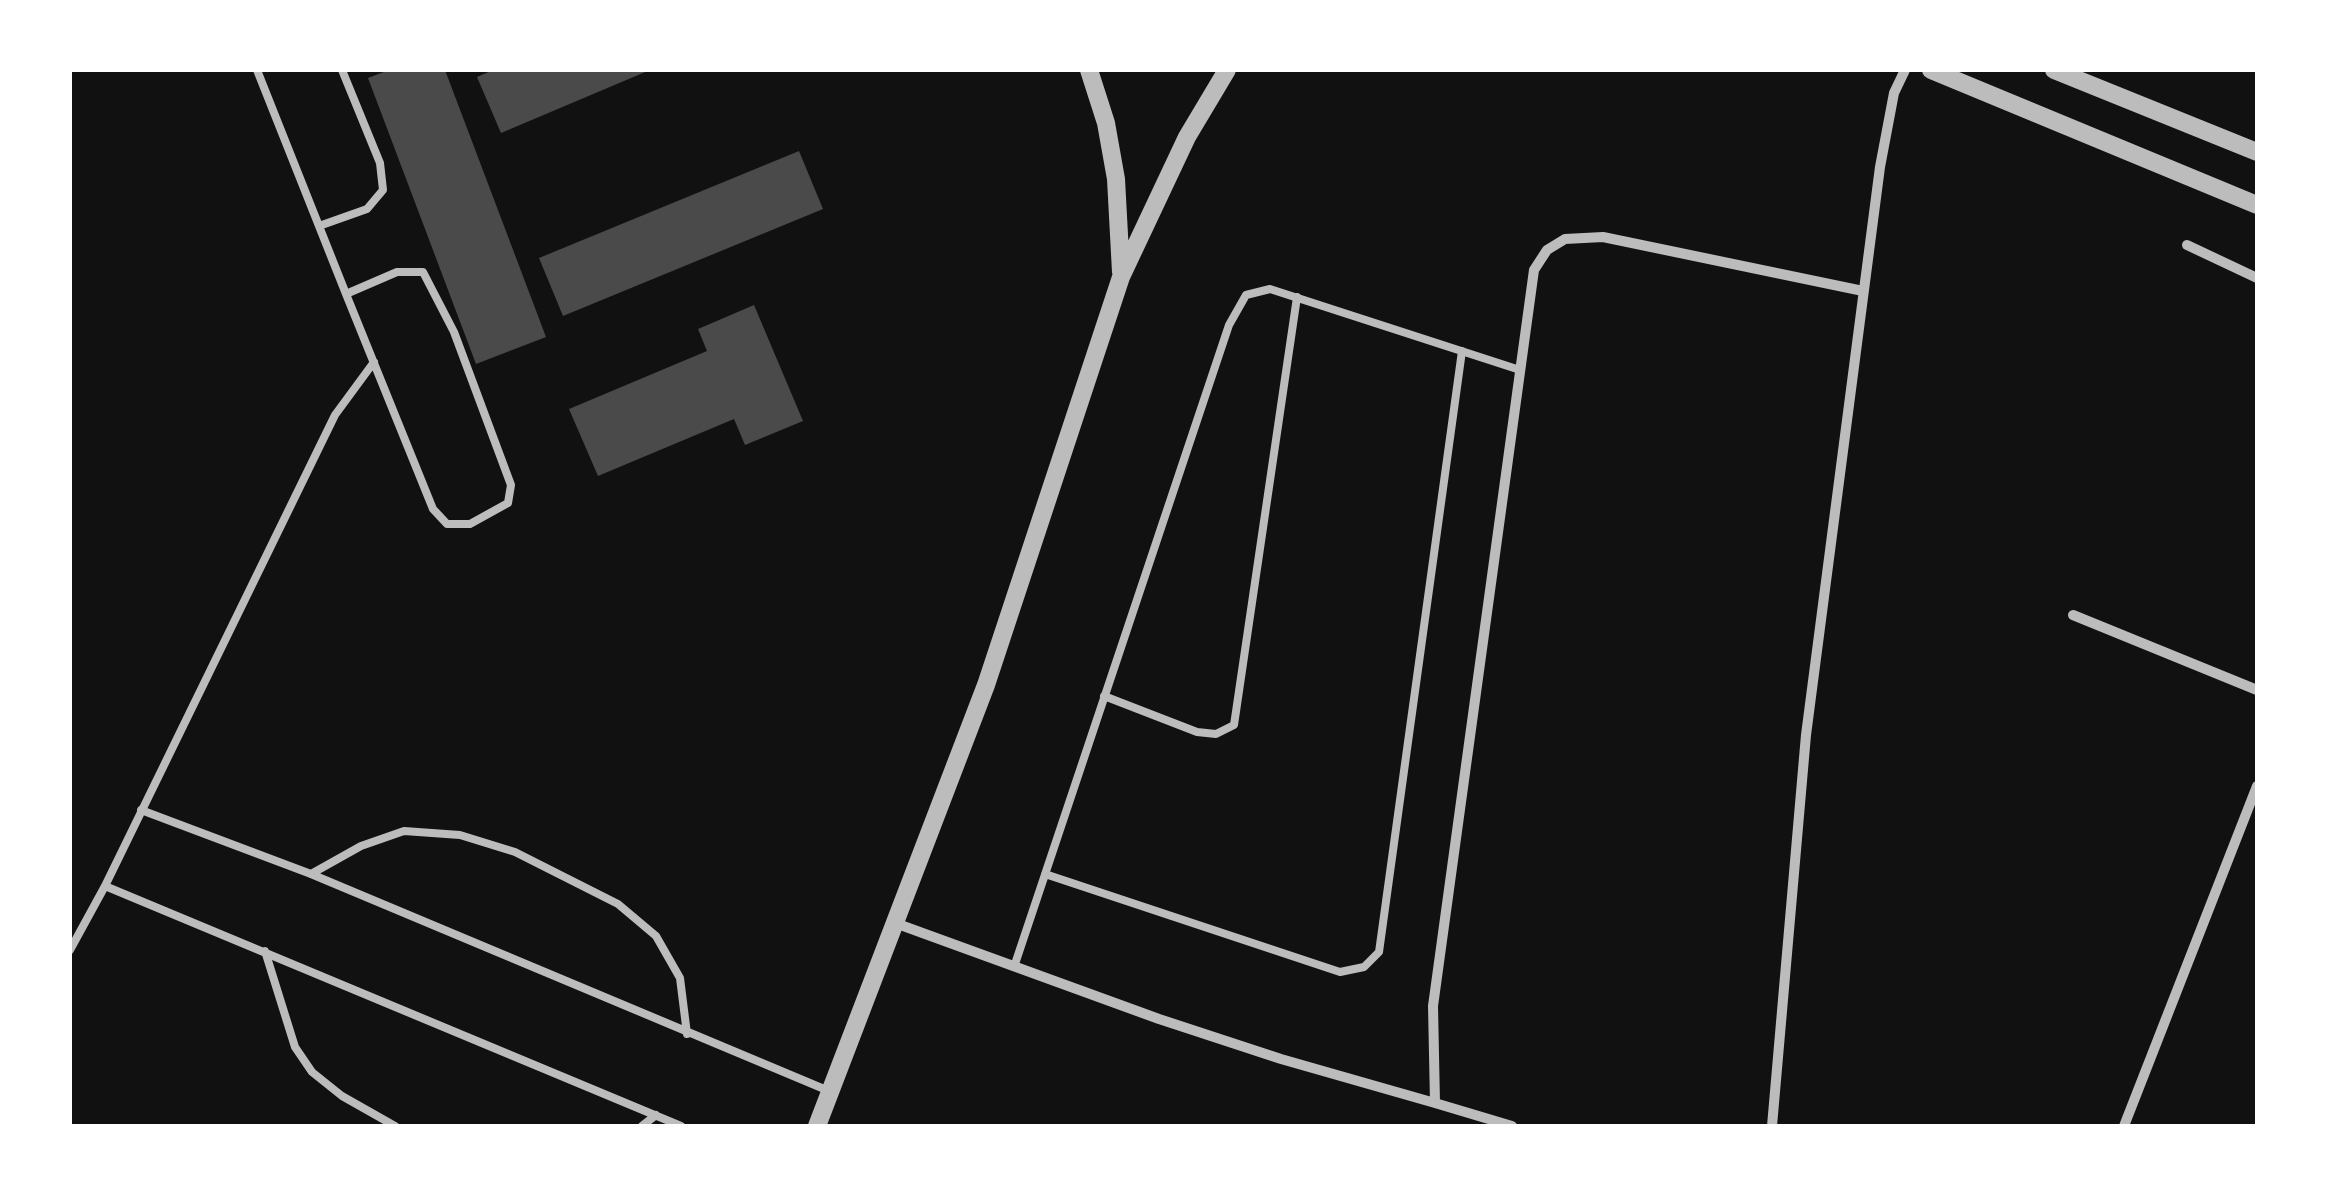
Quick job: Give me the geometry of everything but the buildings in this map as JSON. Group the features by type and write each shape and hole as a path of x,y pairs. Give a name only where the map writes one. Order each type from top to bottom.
{"street":[{"path":"1089,70 1106,123 1116,179 1121,278"},
{"path":"817,1126 986,684 1121,278 1187,138 1227,70"},
{"path":"1772,1126 1806,734 1862,291 1894,94 1905,70"},
{"path":"1931,70 2257,205"},
{"path":"2054,70 2257,152"},
{"path":"1435,1103 1433,1006 1534,270 1547,250 1565,240 1603,237 1862,291"},
{"path":"2187,244 2257,278"},
{"path":"2073,616 2257,690"},
{"path":"2124,1126 2257,786"},
{"path":"895,923 1246,1048 1512,1126"}],"lane":[{"path":"257,70 346,294 433,509 447,524 470,524 508,503 511,486 492,434 454,332 423,272 398,272 346,294"},
{"path":"319,226 367,209 383,190 380,162 342,70"},
{"path":"1014,966 1228,325 1246,296 1270,289 1520,370"},
{"path":"1104,696 1198,732 1216,734 1234,725 1297,297"},
{"path":"1045,874 1340,972 1364,966 1379,952 1462,351"},
{"path":"70,950 106,886 335,415 374,362"},
{"path":"141,810 310,874 829,1090"},
{"path":"310,874 361,846 404,831 460,835 514,852 618,904 656,936 680,978 687,1034"},
{"path":"106,886 681,1126"},
{"path":"266,951 295,1047 312,1072 342,1096 396,1126"},
{"path":"642,1126 656,1115"}]}
